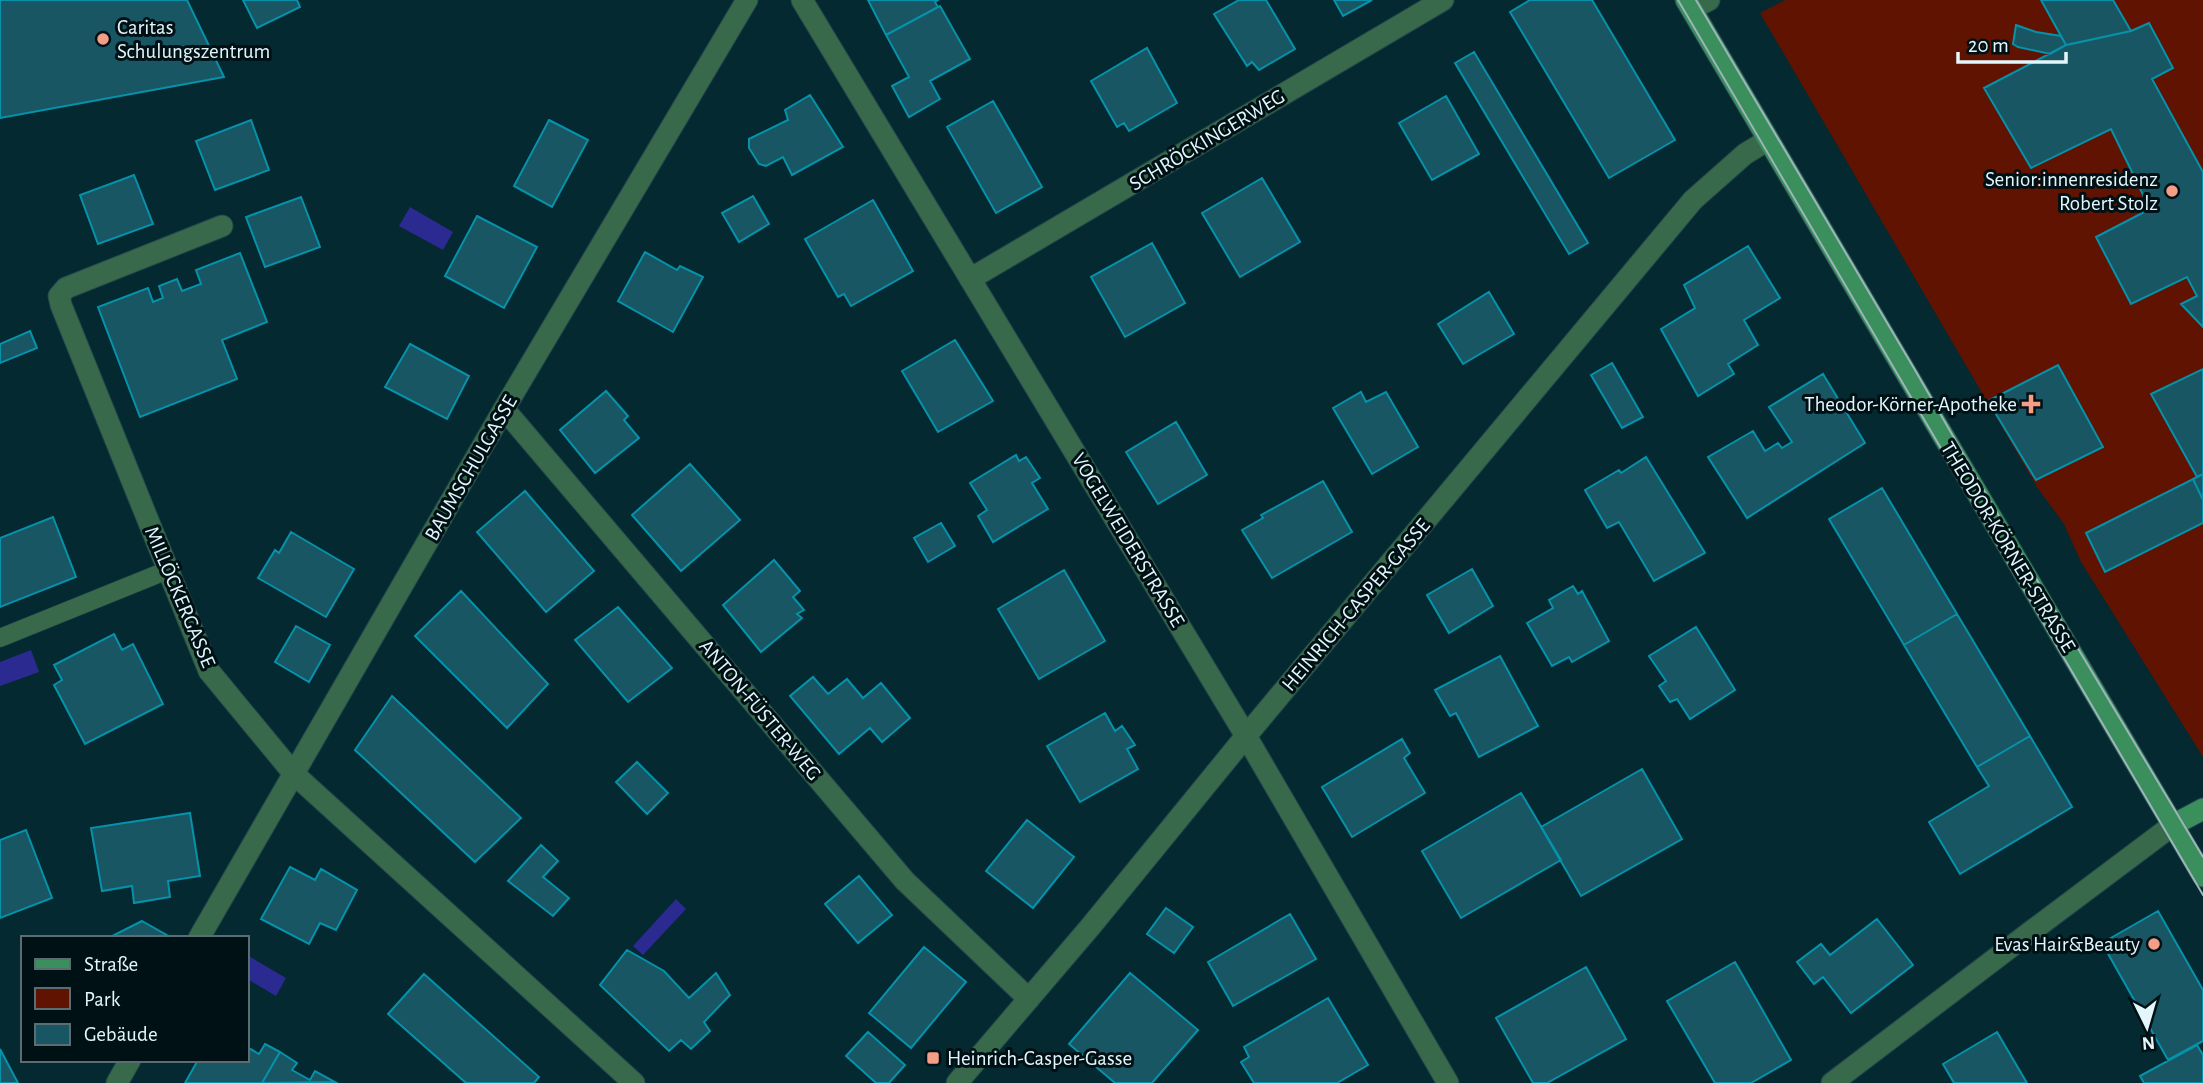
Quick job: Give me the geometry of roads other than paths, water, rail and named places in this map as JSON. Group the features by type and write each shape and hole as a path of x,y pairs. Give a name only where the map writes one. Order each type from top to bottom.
{"main road":[{"name":"THEODOR-KÖRNER-STRASSE","path":"1696,3 1768,140 2203,876"},
{"path":"2174,825 2203,809"}],"street":[{"name":"BAUMSCHULGASSE","path":"200,936 505,408 747,0"},
{"name":"VOGELWEIDERSTRASSE","path":"802,0 1247,736 1448,1083"},
{"name":"SCHRÖCKINGERWEG","path":"970,279 1443,0"},
{"name":"HEINRICH-CASPER-GASSE","path":"957,1083 1693,200 1745,154 1768,140"},
{"name":"MILLÖCKERGASSE","path":"222,226 66,288 59,296 209,671 294,774 634,1083"},
{"name":"ANTON-FÜSTER-WEG","path":"505,408 905,881 1029,999"},
{"path":"1832,1083 2174,825"},
{"path":"117,1083 129,1062"}],"lane":[{"path":"0,638 168,570"}],"tram line":[{"path":"1678,0 2203,895"},
{"path":"1696,0 2007,530 2203,857"}],"place":[{"name":"Caritas Schulungszentrum","path":"103,39"},
{"name":"Senior:innenresidenz Robert Stolz","path":"2172,191"},
{"name":"Theodor-Körner-Apotheke","path":"2031,404"},
{"name":"Evas Hair&Beauty","path":"2154,944"},
{"name":"Heinrich-Casper-Gasse","path":"933,1058"}]}
